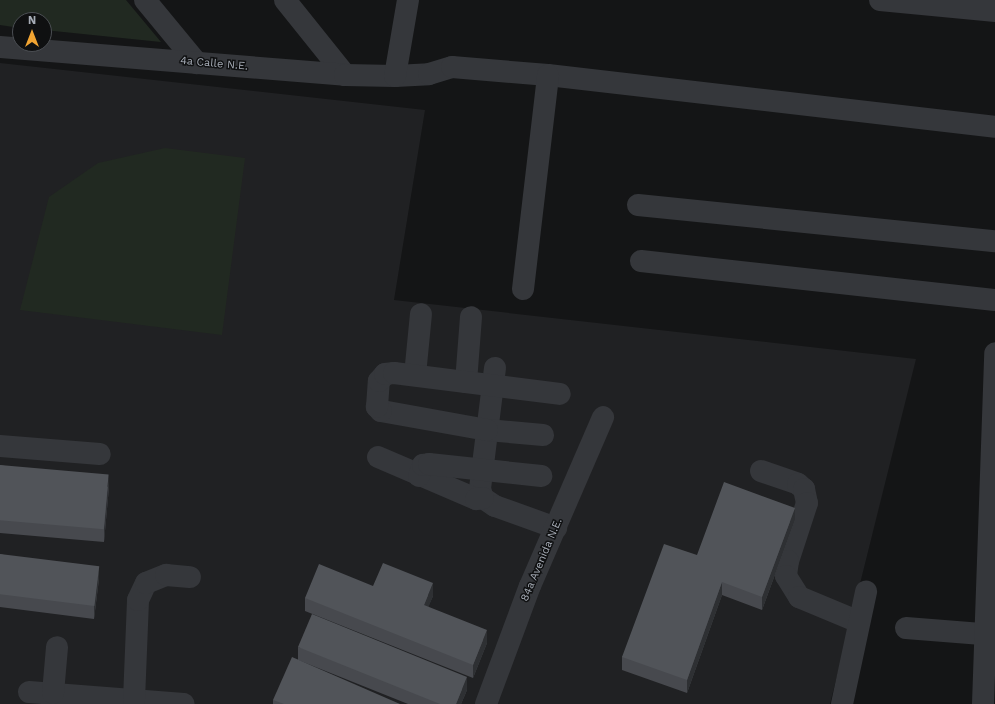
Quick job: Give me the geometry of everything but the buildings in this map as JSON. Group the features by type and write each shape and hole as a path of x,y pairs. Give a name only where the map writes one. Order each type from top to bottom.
{"street":[{"path":"145,0 197,63"},
{"path":"285,0 345,75"},
{"path":"395,76 408,0"},
{"path":"880,0 995,12"},
{"name":"4a Calle N.E.","path":"0,47 345,75 395,76 429,74 452,67 548,75 995,127"},
{"path":"523,289 548,75"},
{"path":"638,205 995,240"},
{"path":"641,260 995,300"},
{"path":"415,376 421,314"},
{"path":"466,382 471,317"},
{"path":"983,704 990,634 995,352"},
{"path":"543,435 487,430 381,411 377,407 379,381 385,374 466,382 494,377 560,394"},
{"path":"494,377 480,489 483,498 495,506 556,528"},
{"name":"84a Avenida N.E.","path":"486,704 556,528 603,417"},
{"path":"0,446 100,454"},
{"path":"378,457 419,476 476,499 483,498"},
{"path":"419,476 423,465 429,464 483,471 541,476"},
{"path":"761,471 798,484 804,489 807,503 788,561 786,576 799,597 859,622"},
{"path":"134,700 138,600 146,583 166,575 190,577"},
{"path":"842,704 866,592"},
{"path":"906,628 990,634"},
{"path":"53,694 57,647"},
{"path":"29,692 184,704"}],"shaded area":[{"path":"0,0 126,0 161,42 52,31 52,12 12,12 12,27 0,25"},
{"path":"0,63 425,110 394,300 916,359 830,704 0,704"},
{"path":"165,148 245,158 222,335 20,310 49,197 98,163"}]}
